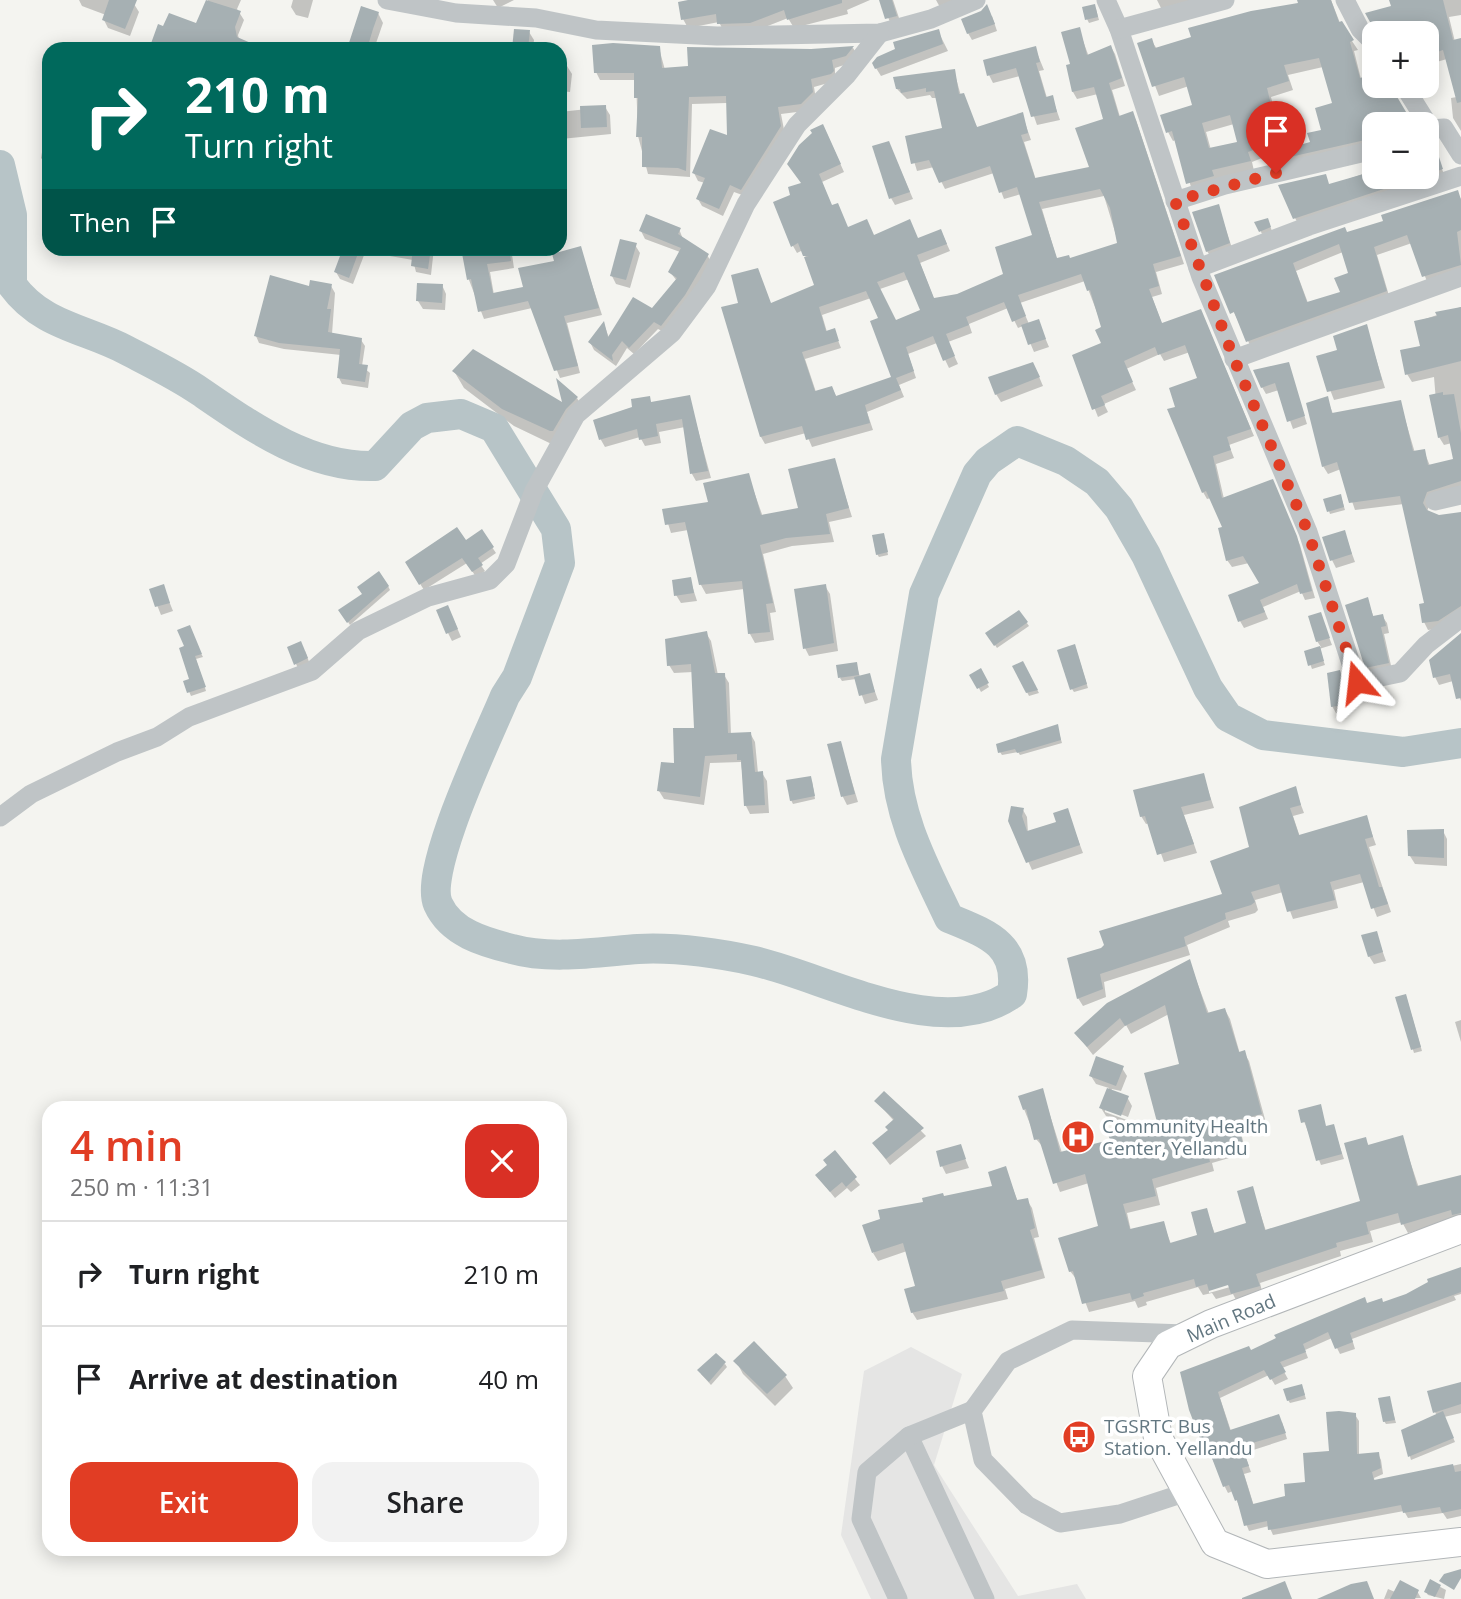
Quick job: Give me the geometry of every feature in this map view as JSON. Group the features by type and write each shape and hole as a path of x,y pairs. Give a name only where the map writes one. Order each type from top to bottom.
{"highway":[{"name":"Main Road","path":"1461,1229 1168,1345 1147,1376 1158,1438 1215,1543 1267,1564 1461,1542"}],"street":[{"path":"387,0 456,13 533,9 596,30 718,36 880,33 931,19 976,0"},
{"path":"1106,0 1119,29 1198,268 1308,532 1357,682 1400,673 1426,645 1461,618"},
{"path":"1119,29 1225,0"},
{"path":"1345,0 1362,31"},
{"path":"0,817 31,794 117,752 157,737 189,718 312,671 358,631 428,597 490,580 506,564 534,491 576,415 672,333 707,286 746,204 797,125 847,75 880,33"},
{"path":"1439,130 1444,128 1461,155"},
{"path":"1175,201 1225,185 1362,153"},
{"path":"1198,268 1309,226 1461,176"},
{"path":"1234,359 1461,277"},
{"path":"1435,501 1461,495"},
{"path":"898,1599 861,1519 867,1472 909,1436 973,1410 1008,1361 1072,1330 1190,1335"},
{"path":"973,1410 983,1460 1027,1505 1060,1523 1120,1514 1187,1492"},
{"path":"909,1436 985,1599"}],"shaded area":[{"path":"911,1347 962,1374 934,1465 1018,1596 1077,1584 1086,1599 871,1599 841,1535 864,1371"}],"building":[{"path":"109,0 137,0 125,29 102,20"},
{"path":"206,0 241,11 235,27 237,37 249,42 152,42 158,24 163,26 169,13 196,23"},
{"path":"842,0 842,3 787,20 784,10 750,23 717,24 716,14 681,20 678,2"},
{"path":"879,0 892,0 897,16 885,19"},
{"path":"1297,0 1331,0 1339,22 1342,21 1354,40 1350,42 1362,77 1362,98 1398,98 1406,112 1362,112 1362,141 1268,162 1261,147 1248,152 1251,161 1212,170 1214,176 1186,184 1172,131 1166,133 1160,115 1192,105 1184,77 1152,87 1137,43 1152,38 1155,48 1191,37 1188,28 1251,11 1298,3","holes":["1319,58 1332,103 1315,108 1321,130 1307,133 1310,142 1282,150 1267,88 1289,81 1284,65","1230,115 1237,142 1209,148 1202,123"]},
{"path":"1389,0 1443,0 1453,40 1461,38 1461,102 1457,103 1443,50 1439,51 1439,21 1369,21 1365,13 1391,6"},
{"path":"987,4 995,24 967,34 961,19 981,11"},
{"path":"1095,4 1098,17 1085,20 1082,7"},
{"path":"361,6 379,12 369,42 349,42"},
{"path":"1080,27 1087,55 1111,45 1122,78 1109,83 1119,116 1133,111 1181,256 1153,264 1159,286 1149,289 1162,323 1201,309 1251,429 1227,437 1231,450 1213,456 1222,498 1273,479 1297,536 1312,591 1300,594 1297,584 1260,600 1265,612 1238,622 1228,595 1259,583 1243,556 1226,561 1218,528 1222,527 1206,491 1202,493 1167,409 1175,407 1169,388 1197,378 1185,345 1158,355 1155,347 1124,361 1133,382 1101,396 1105,405 1092,410 1072,355 1101,343 1095,330 1101,327 1090,290 1087,291 1081,274 1018,295 1026,316 1012,322 1004,302 966,317 969,325 946,334 955,356 943,361 933,336 906,347 914,371 896,378 901,390 865,405 870,423 806,440 802,426 760,437 721,307 738,303 731,275 758,268 771,303 814,285 804,257 809,256 803,256 798,243 791,247 773,202 790,195 788,187 801,183 787,164 799,145 812,133 810,130 823,124 841,164 819,174 832,205 838,203 848,227 867,219 874,235 910,219 918,238 941,229 947,244 917,255 934,298 957,294 1003,274 995,247 1032,235 1017,187 999,193 990,166 939,183 929,160 911,164 905,136 942,128 934,91 926,92 926,88 901,93 900,89 896,89 893,77 955,69 959,94 964,93 977,127 1023,112 1028,133 1021,135 1035,178 1089,167 1075,128 1103,119 1094,87 1072,92 1066,65 1070,64 1061,32","holes":["1100,189 1110,208 1117,243 1070,258 1069,255 1057,258 1039,202","904,272 920,310 896,320 877,282","866,291 878,318 870,321 891,377 836,396 832,386 815,391 802,352 839,341 835,328 826,331 819,307"]},
{"path":"514,29 530,30 529,42 513,42"},
{"path":"939,29 943,44 875,69 872,63 877,57 895,49 893,42"},
{"path":"613,43 660,46 662,68 688,66 687,47 811,49 854,46 846,56 832,60 834,71 831,74 811,79 813,92 801,104 778,107 781,126 741,190 730,185 719,209 696,199 705,178 692,173 710,129 727,135 726,96 689,97 686,171 678,168 642,167 642,137 636,137 638,98 634,98 634,73 594,73 592,45"},
{"path":"1036,46 1040,62 1036,63 1046,97 1053,95 1057,112 1031,117 1016,68 987,76 983,60"},
{"path":"606,105 607,127 581,128 580,106"},
{"path":"889,141 910,192 889,199 872,146"},
{"path":"1326,174 1329,184 1362,174 1362,189 1384,189 1293,219 1278,185"},
{"path":"1458,190 1461,200 1461,230 1457,232 1461,265 1422,277 1407,235 1374,247 1387,291 1246,342 1234,312 1230,314 1214,275 1345,227 1347,232 1383,221 1381,215","holes":["1339,244 1348,273 1334,278 1340,292 1307,302 1293,263"]},
{"path":"1219,204 1230,243 1206,252 1192,212"},
{"path":"646,214 681,228 678,234 709,254 685,295 661,326 654,322 629,348 622,341 612,355 613,361 588,342 604,321 608,337 633,297 652,308 677,278 668,272 681,248 639,231"},
{"path":"1268,218 1271,227 1259,232 1254,222"},
{"path":"620,239 637,243 626,280 610,276"},
{"path":"581,246 599,308 564,316 578,366 554,371 528,301 478,312 462,256 510,256 511,261 487,264 493,293 523,287 518,268 554,261 553,256 567,256 567,250"},
{"path":"340,256 357,256 349,278 334,272"},
{"path":"412,256 430,256 428,269 411,266"},
{"path":"270,275 309,286 310,280 332,284 327,309 331,309 328,332 362,338 359,364 368,365 365,382 337,378 340,349 279,343 254,336"},
{"path":"417,283 443,284 442,303 416,301"},
{"path":"1461,307 1461,361 1405,375 1400,350 1420,346 1414,321 1437,316 1435,312"},
{"path":"1039,319 1046,339 1028,345 1021,325"},
{"path":"1367,324 1382,380 1327,392 1316,356 1337,350 1333,336"},
{"path":"473,349 562,402 556,378 578,397 566,409 553,431 550,431 502,409 452,371"},
{"path":"1033,362 1040,377 995,395 988,377"},
{"path":"1289,362 1305,416 1287,422 1275,383 1261,388 1253,370"},
{"path":"1443,392 1443,395 1454,394 1461,433 1461,481 1427,492 1423,503 1427,510 1439,515 1461,512 1461,606 1438,621 1422,623 1419,604 1424,603 1400,496 1349,503 1337,462 1322,467 1306,403 1328,396 1332,413 1401,400 1413,451 1425,449 1428,465 1453,459 1448,435 1438,438 1429,395"},
{"path":"690,395 708,471 690,474 682,419 656,424 658,436 639,440 637,429 599,440 593,420 632,407 631,399 650,396 651,402"},
{"path":"835,458 849,508 826,514 830,534 786,538 760,545 773,603 766,604 770,632 748,634 742,581 699,585 685,522 665,525 662,509 708,502 703,483 749,473 761,515 798,508 788,469"},
{"path":"1341,494 1344,507 1327,512 1323,499"},
{"path":"457,527 466,540 482,529 494,547 478,558 483,565 472,572 462,558 419,585 405,562"},
{"path":"1345,530 1352,554 1330,561 1322,537"},
{"path":"884,533 888,552 876,555 872,535"},
{"path":"379,571 389,586 347,623 338,610 362,594 357,587"},
{"path":"691,577 694,593 674,596 672,580"},
{"path":"164,584 170,603 155,607 149,589"},
{"path":"826,584 834,643 803,649 794,589"},
{"path":"1368,597 1373,616 1383,614 1386,626 1381,627 1389,663 1365,668 1345,605"},
{"path":"448,605 458,629 446,634 436,610"},
{"path":"1019,610 1028,622 994,646 985,633"},
{"path":"1321,612 1330,638 1316,642 1308,616"},
{"path":"190,625 202,654 195,656 206,687 187,693 183,681 189,679 179,648 184,646 177,630"},
{"path":"707,631 715,673 725,673 728,733 751,732 755,772 763,771 765,805 744,806 741,760 737,760 737,754 705,756 700,797 657,791 661,762 674,763 673,728 694,728 691,664 667,666 665,639"},
{"path":"1461,633 1461,698 1456,699 1450,674 1433,678 1429,660"},
{"path":"301,641 308,658 294,665 287,647"},
{"path":"1075,644 1087,684 1070,690 1057,650"},
{"path":"1320,646 1324,661 1308,666 1304,651"},
{"path":"1023,661 1038,690 1026,693 1012,666"},
{"path":"857,662 859,675 838,678 836,665"},
{"path":"981,668 989,683 977,689 969,675"},
{"path":"1340,670 1349,704 1331,707 1327,673"},
{"path":"870,673 875,692 859,696 854,677"},
{"path":"1058,724 1061,740 1017,753 1015,749 998,753 996,744"},
{"path":"841,741 855,794 841,797 827,744"},
{"path":"1204,773 1211,800 1181,807 1194,844 1157,855 1145,816 1140,817 1133,790"},
{"path":"811,776 815,796 790,801 786,780"},
{"path":"1296,786 1301,805 1290,808 1299,835 1367,815 1373,837 1365,839 1379,887 1382,887 1388,904 1371,909 1360,874 1330,882 1335,900 1287,912 1279,884 1251,892 1255,902 1225,913 1226,919 1184,937 1186,946 1100,974 1103,989 1077,999 1067,958 1101,948 1104,945 1099,931 1222,894 1210,861 1249,847 1239,807"},
{"path":"1011,806 1024,808 1022,816 1027,831 1056,822 1053,813 1068,808 1080,845 1026,863 1008,821"},
{"path":"1444,829 1444,858 1408,856 1407,830"},
{"path":"1377,931 1383,952 1368,957 1361,935"},
{"path":"1190,959 1207,1013 1225,1008 1239,1052 1245,1050 1262,1114 1237,1120 1243,1144 1208,1154 1210,1162 1152,1179 1156,1196 1123,1204 1130,1229 1164,1221 1170,1243 1197,1235 1191,1212 1207,1208 1214,1233 1246,1223 1237,1191 1253,1186 1265,1230 1360,1201 1344,1143 1366,1137 1368,1145 1403,1135 1417,1186 1461,1175 1461,1213 1452,1215 1451,1210 1401,1225 1398,1213 1366,1222 1369,1234 1336,1243 1337,1247 1256,1274 1260,1286 1231,1294 1228,1285 1209,1291 1207,1284 1196,1287 1194,1279 1143,1293 1144,1296 1132,1300 1130,1293 1082,1304 1073,1271 1069,1272 1058,1238 1098,1226 1085,1174 1053,1184 1039,1139 1034,1140 1026,1109 1023,1110 1018,1096 1043,1088 1060,1152 1110,1140 1108,1134 1157,1122 1144,1073 1179,1064 1165,1005 1125,1026 1120,1018 1087,1047 1074,1033 1107,1003"},
{"path":"1406,994 1421,1047 1411,1050 1395,997"},
{"path":"1096,1056 1124,1066 1116,1086 1089,1076"},
{"path":"1107,1088 1129,1096 1121,1116 1099,1108"},
{"path":"884,1091 924,1128 886,1159 872,1143 888,1130 885,1127 894,1119 874,1101"},
{"path":"1321,1104 1326,1126 1334,1124 1342,1154 1316,1161 1305,1122 1301,1123 1298,1110"},
{"path":"961,1144 966,1159 940,1167 936,1151"},
{"path":"835,1150 857,1177 846,1187 842,1182 830,1192 815,1175 827,1165 823,1160"},
{"path":"1006,1166 1017,1200 1028,1198 1035,1228 1030,1230 1042,1270 1001,1281 1004,1291 911,1313 904,1289 915,1286 903,1243 872,1253 862,1225 880,1219 878,1210 923,1202 922,1198 943,1193 944,1196 992,1186 988,1172"},
{"path":"1461,1267 1461,1292 1350,1333 1353,1342 1335,1349 1328,1332 1303,1344 1306,1352 1280,1362 1286,1372 1270,1380 1264,1370 1218,1392 1230,1430 1279,1414 1286,1433 1242,1446 1249,1466 1242,1468 1253,1504 1285,1496 1284,1484 1305,1482 1303,1453 1329,1451 1326,1412 1339,1411 1356,1413 1357,1454 1379,1452 1381,1468 1372,1472 1374,1480 1453,1464 1455,1472 1461,1471 1461,1509 1442,1513 1440,1507 1403,1513 1401,1505 1268,1530 1267,1521 1244,1526 1237,1500 1235,1501 1229,1485 1223,1487 1210,1453 1206,1454 1189,1410 1180,1372 1249,1346 1251,1350 1276,1338 1274,1335 1365,1297 1367,1303 1382,1298 1383,1302 1406,1294 1428,1282 1427,1279"},
{"path":"754,1341 787,1375 767,1394 733,1361"},
{"path":"716,1353 726,1362 709,1382 697,1370"},
{"path":"1461,1382 1461,1404 1433,1413 1427,1391"},
{"path":"1302,1384 1305,1395 1287,1401 1283,1389"},
{"path":"1390,1396 1395,1420 1383,1422 1378,1398"},
{"path":"1443,1411 1454,1438 1408,1457 1401,1430"},
{"path":"1461,1569 1461,1578 1454,1590 1439,1581 1444,1574"},
{"path":"1430,1579 1441,1585 1435,1597 1424,1592"},
{"path":"1400,1580 1419,1590 1415,1599 1390,1599"},
{"path":"1285,1581 1292,1599 1242,1599 1242,1598"},
{"path":"1367,1581 1374,1599 1317,1599 1351,1584"}],"waterway":[{"path":"0,165 12,215 12,285 24,299 50,318 126,350 174,375 283,443 328,460 375,466 412,426 427,418 461,414 494,428 556,529 560,563 517,677 505,696 460,802 440,863 436,887 438,904 451,922 469,935 512,949 543,954 652,949 726,955 783,969 885,1003 919,1010 953,1012 984,1008 1012,994 1013,977 1006,953 988,936 949,918 922,861 907,821 901,801 896,759 924,594 977,474 988,461 1017,441 1066,461 1097,482 1119,508 1146,555 1208,688 1228,717 1263,735 1403,752 1461,743"}],"place":[{"name":"Community Health Center, Yellandu","path":"1078,1137"},
{"name":"TGSRTC Bus Station. Yellandu","path":"1079,1437"}],"route":[{"path":"1276,173 1175,201 1201,277 1308,532 1335,607 1357,682"}]}
